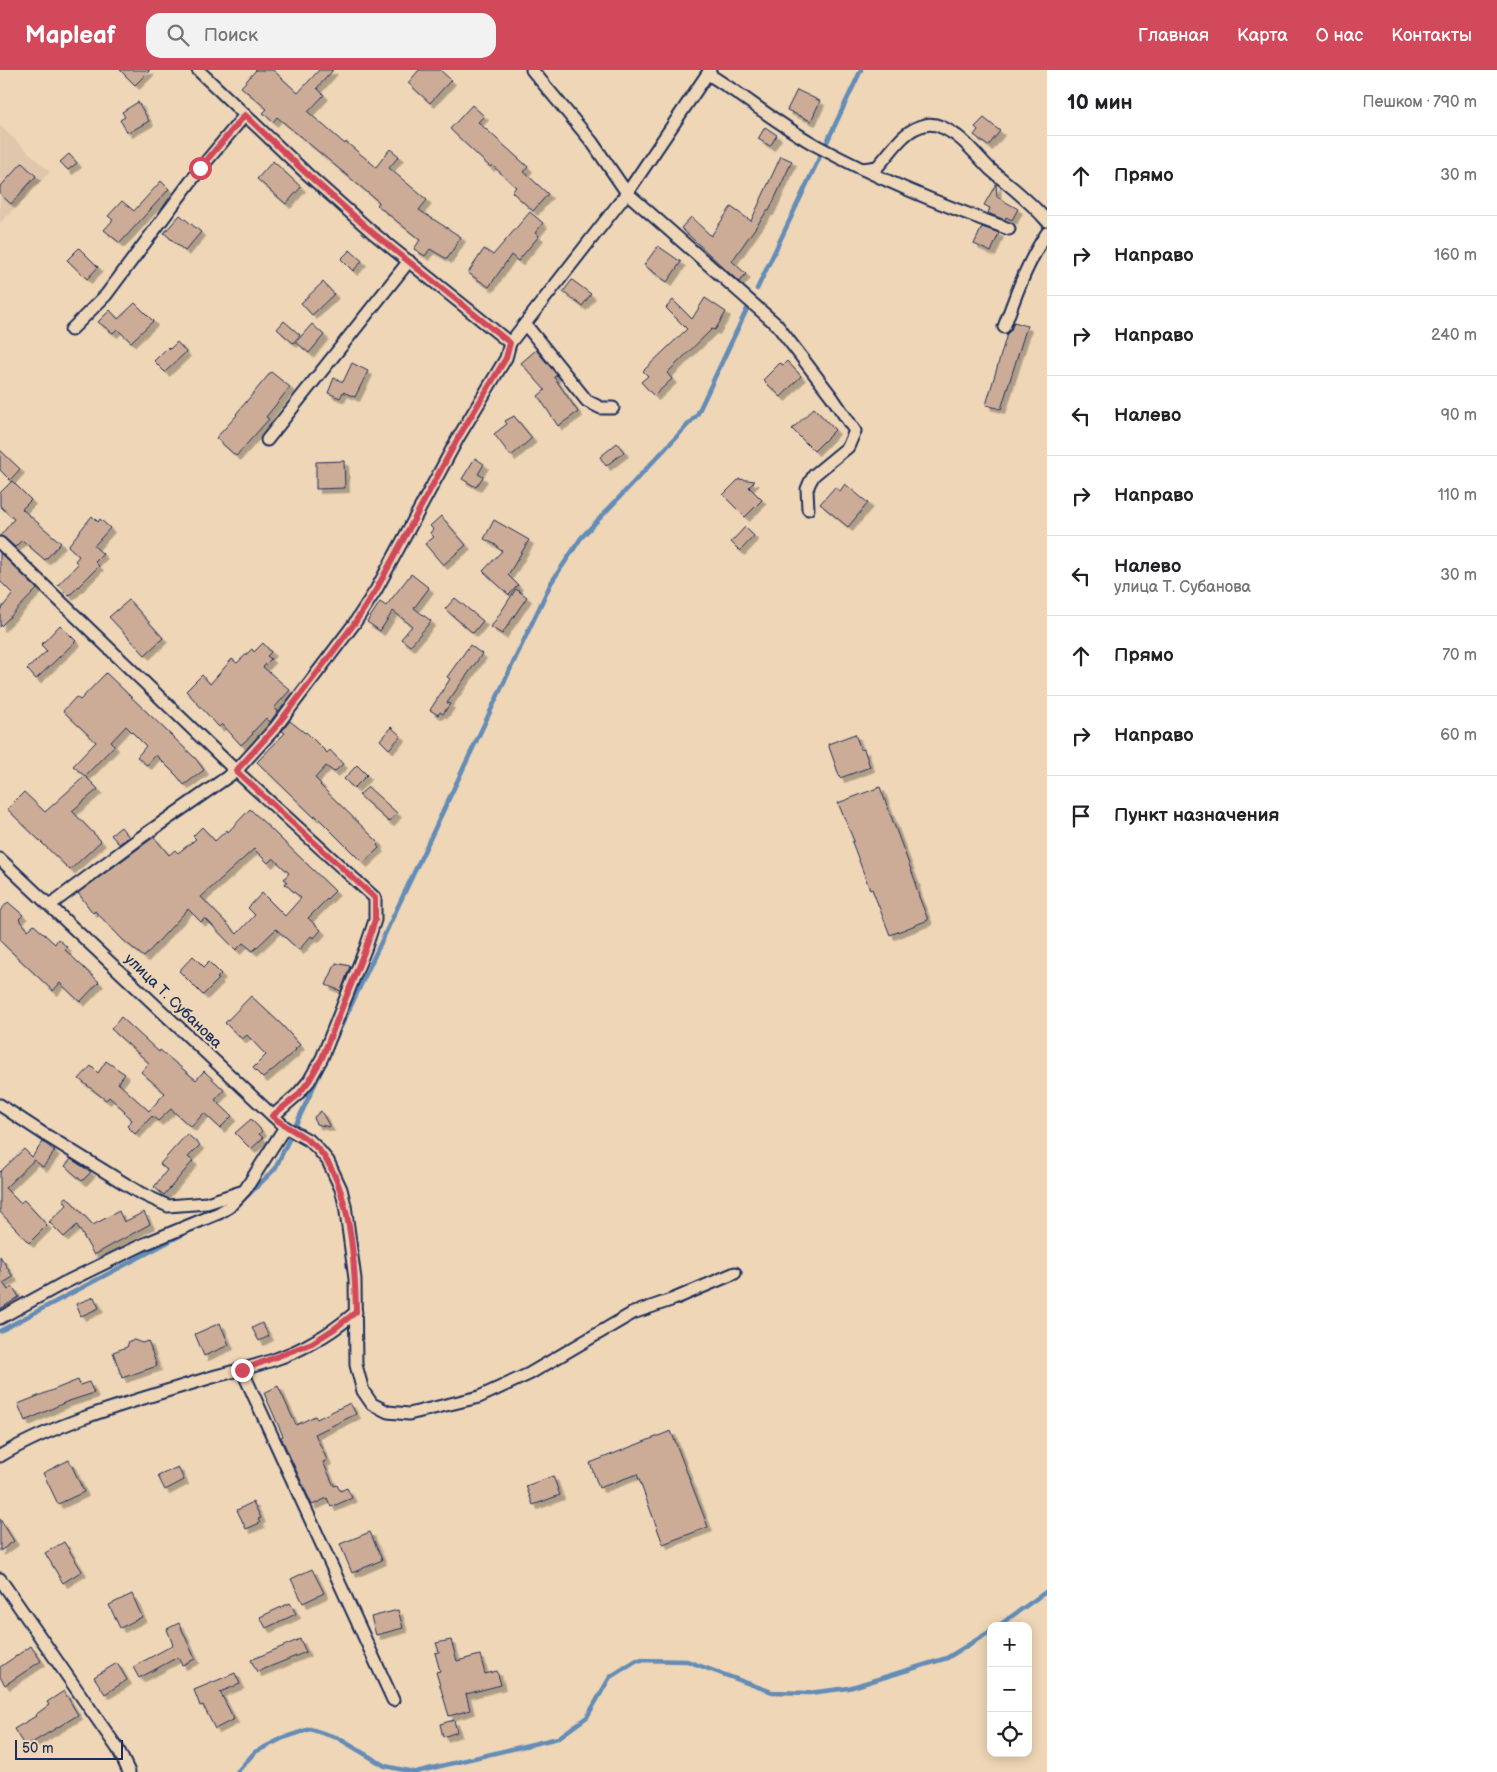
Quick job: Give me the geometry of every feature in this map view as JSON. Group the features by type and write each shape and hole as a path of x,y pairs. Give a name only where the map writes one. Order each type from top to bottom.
{"street":[{"path":"198,70 306,173 372,232 510,343"},
{"path":"532,70 592,142 628,193 777,325 832,397 855,432 848,447 814,476 810,482 807,489 808,509"},
{"path":"50,905 140,838 236,771 275,728 354,624 376,590 454,445 506,358 510,343 628,193 709,72 785,127 819,147 863,169 956,210 1009,229"},
{"path":"71,330 106,295 200,168 245,115"},
{"path":"863,169 877,167 890,150 910,132 927,124 934,124 957,136 990,168 1031,203 1047,221"},
{"path":"1004,327 1024,273 1047,233"},
{"path":"267,440 409,261"},
{"path":"525,324 586,401 601,408 613,408"},
{"path":"0,543 236,771 375,898 375,920 322,1058 309,1081 297,1096 272,1116"},
{"name":"улица Т. Субанова","path":"0,859 272,1116 310,1141 328,1161 338,1182 345,1205 356,1279 356,1365 363,1391 372,1404 388,1412 409,1414 479,1397 529,1374 633,1313 674,1299 735,1273"},
{"path":"0,1104 44,1134 140,1193 168,1206 208,1203 245,1190"},
{"path":"0,1318 62,1284 142,1245 220,1214 245,1190 288,1128"},
{"path":"0,1456 44,1434 90,1416 242,1370 312,1343 356,1312"},
{"path":"242,1370 393,1700"},
{"path":"0,1579 118,1749 128,1772"}],"shaded area":[{"path":"0,126 50,172 0,223"}],"building":[{"path":"120,70 150,70 135,85"},
{"path":"256,70 273,70 298,93 319,70 333,70 317,88 324,95 308,112 345,144 346,142 376,167 390,149 399,156 389,168 427,200 419,210 461,237 447,259 430,249 425,256 414,249 420,240 377,205 379,202 277,117 273,122 263,113 267,109 241,87"},
{"path":"419,70 440,70 451,80 430,103 408,83"},
{"path":"797,90 820,101 811,121 787,110"},
{"path":"138,102 149,121 128,133 120,120 125,117 122,112"},
{"path":"472,105 484,116 478,122 528,167 524,172 548,194 533,211 512,192 516,187 492,165 490,167 450,129"},
{"path":"984,118 1000,131 988,146 974,135 978,130 975,127"},
{"path":"765,127 777,135 770,146 758,139"},
{"path":"69,154 77,163 68,170 60,162"},
{"path":"781,156 792,161 769,211 767,211 732,261 746,274 739,282 681,228 691,217 711,236 731,207 751,221"},
{"path":"273,161 301,187 286,204 257,179"},
{"path":"22,163 36,176 11,204 0,194 0,187"},
{"path":"161,181 169,189 120,243 104,230 113,220 108,216 122,201 134,211"},
{"path":"996,184 997,197 1018,209 1012,220 1006,217 1005,220 988,213 990,208 984,205"},
{"path":"530,212 543,223 535,233 539,236 518,261 511,255 489,287 468,273 484,249 493,255"},
{"path":"180,215 201,232 185,251 164,233"},
{"path":"982,227 999,233 991,252 974,244"},
{"path":"658,246 681,262 667,282 644,265"},
{"path":"79,248 98,267 87,279 67,260"},
{"path":"350,250 362,261 353,271 341,259"},
{"path":"572,280 591,294 582,306 563,292"},
{"path":"323,282 334,294 312,315 301,303"},
{"path":"705,298 726,312 715,330 712,329 667,373 672,379 654,396 641,382 648,376 643,371 687,329 666,308 673,300 692,319"},
{"path":"135,303 153,321 131,342 117,329 113,333 98,322 110,310 118,319"},
{"path":"284,321 300,335 293,343 277,329"},
{"path":"1014,322 1027,326 1001,409 986,405 1007,334"},
{"path":"312,324 324,335 309,353 296,342"},
{"path":"177,342 186,352 165,372 154,361 168,347 170,349"},
{"path":"536,350 557,375 554,377 578,412 558,426 538,396 545,390 521,363"},
{"path":"787,361 801,376 781,397 763,380 780,363 783,365"},
{"path":"352,363 368,371 355,397 343,392 340,398 328,393 334,378 343,382"},
{"path":"271,372 290,387 266,417 269,419 236,456 216,438"},
{"path":"814,408 835,430 814,451 792,429"},
{"path":"514,416 532,438 511,456 494,434 507,424 505,421"},
{"path":"617,443 624,452 606,466 600,457"},
{"path":"0,450 20,469 10,480 0,470"},
{"path":"475,458 484,464 478,474 483,477 476,487 462,479"},
{"path":"344,461 345,488 316,489 316,462"},
{"path":"739,479 755,481 749,487 762,500 745,517 723,495"},
{"path":"12,481 31,500 22,509 61,543 45,560 22,540 15,547 0,536 14,519 0,506 0,493"},
{"path":"845,484 868,503 848,527 820,504 835,487 840,491"},
{"path":"92,516 98,522 100,519 110,528 94,546 103,554 95,562 99,566 69,596 58,585 78,564 75,561 79,556 68,546"},
{"path":"441,516 466,545 443,565 425,544 434,537 430,533 433,529 430,526"},
{"path":"494,520 529,540 508,575 518,585 509,595 483,571 502,551 497,548 498,546 484,539"},
{"path":"745,527 754,536 740,551 731,542"},
{"path":"0,553 37,589 0,627 0,610 13,594 0,581"},
{"path":"411,574 429,588 414,608 431,621 410,646 401,639 412,626 393,611 380,631 367,622 380,602 386,606"},
{"path":"516,589 527,597 502,634 491,627"},
{"path":"455,598 483,621 473,633 445,609"},
{"path":"129,600 163,638 145,655 109,617"},
{"path":"60,625 76,641 36,679 27,669 47,651 41,645"},
{"path":"263,643 271,652 267,656 271,659 263,667 290,690 274,708 278,711 270,722 266,718 241,745 222,724 219,727 186,691 202,675 210,684 232,659 237,663 252,649 254,652"},
{"path":"470,645 482,654 447,703 450,704 443,714 440,712 438,715 430,710 450,679 447,677"},
{"path":"106,673 196,759 204,770 184,785 156,755 147,765 137,757 146,746 126,726 111,742 114,746 85,776 73,766 96,742 63,711 76,697 80,700"},
{"path":"290,721 306,732 327,753 330,750 343,764 334,772 326,766 315,778 379,843 377,845 379,848 363,863 315,815 314,817 257,762 285,733 282,731"},
{"path":"391,727 401,736 389,749 380,740"},
{"path":"855,734 861,750 864,749 870,767 840,778 828,744"},
{"path":"357,765 367,775 354,788 344,779"},
{"path":"85,776 98,789 72,811 101,841 70,870 7,809 24,792 45,812"},
{"path":"368,787 397,813 389,822 359,795"},
{"path":"880,787 928,920 890,935 872,889 870,890 852,842 854,841 838,803"},
{"path":"250,809 335,891 308,918 321,930 314,938 311,936 299,950 276,929 253,951 243,943 236,950 205,918 201,922 188,909 144,957 123,940 95,911 93,913 78,893 154,837 169,855 175,850 178,853 196,839 193,836 202,827 215,841 227,830 228,832","holes":["254,849 268,863 273,858 289,873 284,879 287,881 285,884 301,898 285,916 262,893 248,908 255,915 237,934 201,897"]},
{"path":"121,827 129,837 119,844 111,835"},
{"path":"8,902 23,915 19,919 28,930 34,925 55,944 58,939 67,947 65,950 99,982 80,1002 60,983 53,991 0,941 0,911"},
{"path":"193,956 204,967 209,962 221,974 217,978 219,979 203,995 179,971"},
{"path":"336,963 350,966 341,991 326,985"},
{"path":"251,996 300,1045 263,1078 253,1068 266,1055 247,1035 242,1039 225,1023"},
{"path":"121,1017 159,1052 160,1050 196,1080 204,1071 224,1090 215,1100 232,1116 220,1128 204,1113 191,1127 171,1109 158,1121 152,1116 135,1134 127,1126 132,1120 124,1113 125,1111 109,1097 106,1100 79,1079 91,1066 98,1073 106,1061 125,1074 118,1083 149,1111 165,1093 141,1072 149,1063 111,1029"},
{"path":"321,1111 330,1127 316,1124 314,1117"},
{"path":"251,1119 262,1131 259,1134 263,1138 251,1149 235,1133"},
{"path":"187,1134 200,1145 188,1157 193,1161 164,1195 154,1187 167,1170 160,1164"},
{"path":"43,1142 55,1151 43,1167 34,1160 5,1188 20,1203 24,1200 47,1225 29,1243 0,1212 0,1172 24,1149 32,1157"},
{"path":"71,1159 91,1172 82,1181 65,1166"},
{"path":"67,1197 93,1225 119,1211 124,1222 144,1212 150,1224 94,1255 77,1225 64,1237 49,1222 67,1205 63,1199"},
{"path":"0,1256 13,1277 3,1283 8,1290 13,1287 19,1297 0,1309"},
{"path":"94,1297 99,1308 81,1316 76,1304"},
{"path":"220,1323 229,1345 204,1356 195,1334"},
{"path":"262,1323 269,1336 259,1341 252,1328"},
{"path":"134,1340 142,1343 148,1341 157,1366 122,1378 113,1352 127,1347 129,1341"},
{"path":"78,1380 80,1385 89,1382 94,1393 66,1402 25,1421 18,1404"},
{"path":"278,1386 296,1425 315,1416 317,1419 350,1403 356,1414 315,1434 327,1460 323,1462 334,1486 337,1485 340,1491 347,1488 352,1498 331,1507 327,1498 312,1505 281,1437 283,1436 264,1393"},
{"path":"671,1431 708,1527 663,1544 637,1474 599,1488 590,1463"},
{"path":"69,1460 84,1492 58,1504 43,1473"},
{"path":"178,1467 184,1480 165,1490 158,1476"},
{"path":"553,1476 560,1495 533,1505 526,1486"},
{"path":"253,1502 261,1518 258,1519 260,1523 246,1529 237,1510"},
{"path":"0,1519 14,1541 0,1551"},
{"path":"370,1532 382,1560 352,1573 340,1544"},
{"path":"64,1542 82,1571 63,1583 45,1553"},
{"path":"312,1569 324,1593 303,1603 291,1579"},
{"path":"132,1594 142,1617 120,1628 109,1605"},
{"path":"290,1603 296,1614 266,1628 260,1617"},
{"path":"398,1610 403,1628 376,1635 371,1617"},
{"path":"179,1623 195,1659 182,1665 178,1657 139,1678 133,1667 173,1645 167,1629"},
{"path":"300,1639 306,1652 257,1672 251,1660"},
{"path":"451,1640 457,1661 480,1655 485,1674 497,1671 501,1685 466,1694 470,1710 449,1716 436,1672 440,1671 435,1653 439,1652 436,1643"},
{"path":"31,1646 41,1661 5,1685 0,1677 0,1667"},
{"path":"117,1663 127,1680 105,1694 94,1677"},
{"path":"235,1673 240,1684 220,1692 234,1719 215,1729 203,1705 200,1706 194,1690"},
{"path":"64,1691 78,1715 25,1747 14,1729 36,1716 49,1705 47,1702"},
{"path":"454,1720 457,1732 443,1737 440,1724"}],"waterway":[{"path":"825,146 861,70"},
{"path":"757,289 822,152"},
{"path":"331,1048 551,583 581,538 697,415 747,309"},
{"path":"238,1205 275,1169 322,1069"},
{"path":"0,1331 189,1231"},
{"path":"1004,1622 1047,1591"},
{"path":"416,1772 558,1738 587,1717 610,1677 637,1660 687,1661 772,1692 809,1693 849,1688 947,1658 987,1633"},
{"path":"237,1772 255,1752 283,1738 310,1729 338,1738 385,1766 413,1772"}],"route":[{"path":"200,168 245,115 372,232 510,343 506,358 458,438 376,590 354,624 275,728 236,771 375,898 376,905 375,920 366,947 322,1058 309,1081 297,1096 272,1116 285,1127 310,1141 328,1161 335,1174 345,1205 356,1279 356,1312 312,1343 242,1370"}]}
